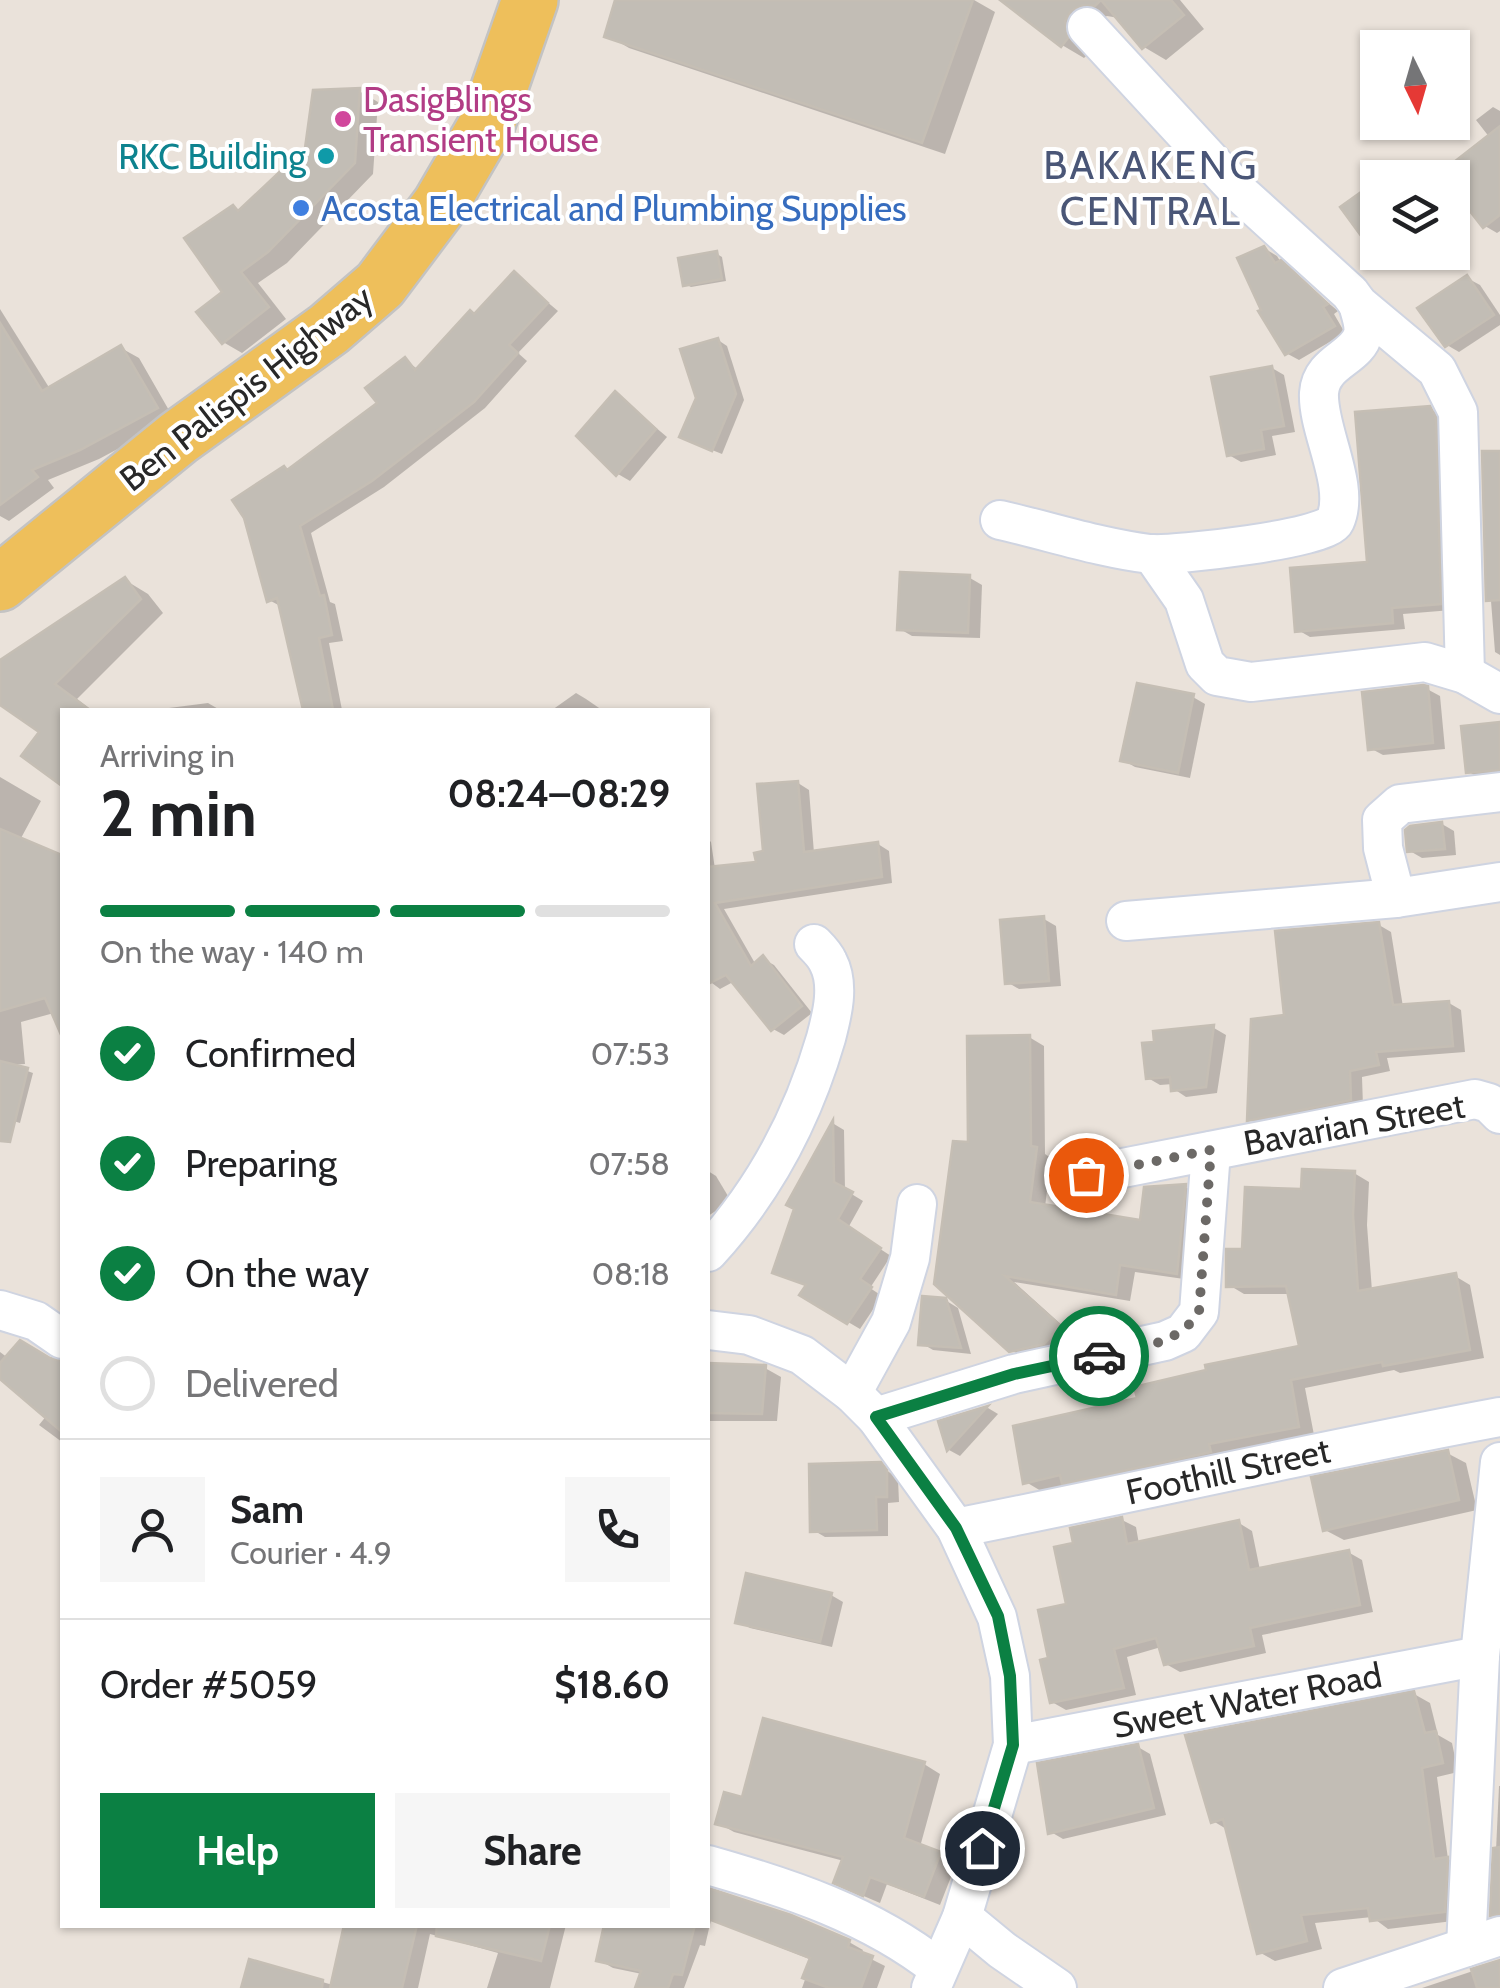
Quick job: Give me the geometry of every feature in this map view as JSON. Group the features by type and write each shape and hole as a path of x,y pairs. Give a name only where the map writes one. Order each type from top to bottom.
{"main road":[{"name":"Ben Palispis Highway","path":"0,582 178,438 329,329 380,286 440,205 486,126 530,0"}],"street":[{"path":"1087,27 1242,196 1358,304 1437,370 1458,412 1465,674"},
{"path":"1000,520 1152,554 1295,539 1328,530 1336,521 1338,488 1319,405 1319,388 1330,367 1359,342 1363,324 1358,304"},
{"path":"1152,554 1184,600 1205,664 1218,676 1250,682 1424,662 1465,674 1500,694"},
{"path":"1396,898 1383,848 1382,820 1392,809 1434,798 1500,792"},
{"path":"1126,922 1396,898 1500,882"},
{"path":"710,1250 786,1143 816,1072 834,1003 828,961 814,944"},
{"name":"Bavarian Street","path":"1086,1175 1475,1099 1489,1103 1500,1114"},
{"path":"864,1405 1165,1341 1183,1333 1199,1312 1211,1150"},
{"path":"864,1405 910,1258 917,1204"},
{"path":"0,1310 36,1321 60,1338"},
{"path":"710,1330 749,1335 802,1356 864,1405 956,1528 998,1616 1010,1676 1013,1745 962,1917 934,1978 892,1934 771,1883 710,1866"},
{"name":"Foothill Street","path":"956,1528 1193,1481 1331,1448 1500,1417"},
{"path":"1344,1988 1483,1941 1480,1656 1500,1462"},
{"name":"Sweet Water Road","path":"1013,1745 1480,1656"},
{"path":"962,1917 1057,1988"}],"building":[{"path":"615,0 973,0 922,143 604,37"},
{"path":"1000,0 1101,0 1095,6 1083,5 1071,11 1065,21 1068,38 1061,47"},
{"path":"1101,0 1171,0 1184,15 1142,49"},
{"path":"360,88 355,163 268,252 241,272 269,307 222,344 196,312 222,292 184,238 233,205 238,211 305,148 313,90"},
{"path":"1500,126 1500,215 1483,228 1470,211 1470,160 1457,160"},
{"path":"1360,193 1360,234 1340,207"},
{"path":"1264,246 1275,263 1281,260 1328,304 1323,307 1335,326 1285,355 1258,311 1261,310 1237,258"},
{"path":"717,251 722,279 683,286 678,258"},
{"path":"514,271 548,303 509,345 518,353 474,402 372,481 300,526 320,596 324,595 332,635 319,638 333,708 303,708 277,598 267,602 244,518 232,500 284,466 287,470 377,403 365,388 405,357 415,370 470,310 474,314"},
{"path":"1467,275 1494,315 1445,347 1417,308"},
{"path":"0,323 42,391 121,345 158,408 80,450 32,470 38,477 0,505"},
{"path":"718,338 736,394 712,451 679,437 696,398 680,349"},
{"path":"1272,366 1284,426 1261,430 1264,449 1227,456 1211,377"},
{"path":"615,391 656,429 616,476 576,436"},
{"path":"1430,406 1436,418 1441,604 1392,608 1393,623 1295,632 1290,568 1367,562 1355,412"},
{"path":"1482,451 1500,451 1500,600 1486,601"},
{"path":"900,572 970,575 968,633 897,630"},
{"path":"125,577 141,599 55,684 87,708 60,708 60,785 21,756 39,732 0,705 0,660"},
{"path":"1137,683 1194,694 1178,773 1120,761"},
{"path":"1428,686 1433,743 1368,750 1362,692"},
{"path":"1500,722 1500,770 1466,773 1461,726"},
{"path":"798,781 804,852 878,842 882,877 715,903 751,966 763,955 802,1006 771,1031 726,975 710,983 710,867 756,862 754,853 763,851 757,784"},
{"path":"1442,822 1445,849 1407,852 1405,830"},
{"path":"0,829 60,854 60,1032 45,998 0,1011"},
{"path":"1044,916 1049,981 1005,984 1000,920"},
{"path":"1379,922 1393,1005 1449,1001 1453,1046 1376,1052 1379,1065 1350,1071 1351,1100 1247,1121 1251,1019 1284,1015 1275,931"},
{"path":"1214,1025 1206,1087 1171,1091 1170,1077 1146,1079 1142,1043 1154,1042 1153,1031"},
{"path":"1030,1035 1031,1146 1037,1147 1030,1202 1140,1220 1144,1187 1186,1184 1177,1274 1120,1265 1116,1295 1005,1276 1061,1326 1044,1344 1009,1352 934,1284 953,1141 968,1142 967,1036"},
{"path":"0,1061 28,1068 10,1142 0,1141"},
{"path":"833,1120 834,1182 853,1192 838,1219 881,1248 860,1279 872,1287 847,1324 799,1295 806,1285 772,1273 794,1209 786,1205"},
{"path":"1302,1169 1355,1171 1353,1215 1358,1291 1456,1273 1470,1350 1291,1380 1299,1427 1209,1444 1211,1452 1062,1484 1060,1475 1023,1484 1013,1426 1137,1398 1134,1387 1206,1370 1205,1365 1299,1346 1286,1286 1226,1287 1226,1249 1242,1249 1245,1187 1301,1189"},
{"path":"922,1296 946,1298 961,1348 918,1345"},
{"path":"20,1340 60,1360 60,1430 0,1379 0,1363"},
{"path":"710,1363 766,1365 762,1414 710,1413"},
{"path":"988,1406 947,1451 938,1421"},
{"path":"1448,1450 1459,1500 1323,1531 1311,1477"},
{"path":"881,1462 887,1470 887,1497 876,1497 877,1530 810,1532 809,1464"},
{"path":"1122,1517 1127,1544 1239,1520 1249,1570 1349,1550 1360,1605 1250,1628 1254,1646 1164,1665 1156,1638 1114,1649 1124,1688 1050,1703 1040,1660 1048,1658 1038,1610 1066,1604 1054,1547 1073,1543 1070,1528"},
{"path":"746,1573 832,1593 820,1642 735,1623"},
{"path":"1414,1691 1425,1733 1436,1731 1443,1763 1422,1768 1434,1859 1448,1857 1445,1912 1370,1921 1368,1908 1301,1915 1307,1941 1257,1954 1223,1819 1211,1823 1185,1735"},
{"path":"763,1718 925,1762 904,1838 941,1852 924,1897 870,1877 863,1896 833,1883 843,1857 715,1824 724,1792 742,1797"},
{"path":"1138,1744 1154,1808 1048,1834 1037,1763"},
{"path":"1500,1847 1500,1914 1490,1916 1493,1848"},
{"path":"710,1889 791,1915 850,1940 848,1947 873,1956 861,1988 829,1988 802,1978 810,1958 710,1920"},
{"path":"343,1928 416,1928 402,1988 330,1988"},
{"path":"437,1928 549,1928 541,1961 436,1936"},
{"path":"603,1928 694,1928 682,1975 673,1974 668,1988 635,1988 641,1971 596,1961"},
{"path":"249,1959 323,1980 322,1988 241,1988"},
{"path":"1500,1960 1500,1988 1477,1988 1471,1969"}],"way so far":[{"path":"1086,1175 1211,1150 1199,1312 1183,1333 1165,1341 1099,1356"}],"place":[{"name":"DasigBlings Transient House","path":"343,119"},
{"name":"RKC Building","path":"326,156"},
{"name":"Acosta Electrical and Plumbing Supplies","path":"301,208"}],"district":[{"name":"BAKAKENG CENTRAL","path":"1151,187"}],"route":[{"path":"982,1848 1013,1745 1010,1676 998,1616 956,1528 876,1417 1014,1374 1099,1356"}]}
